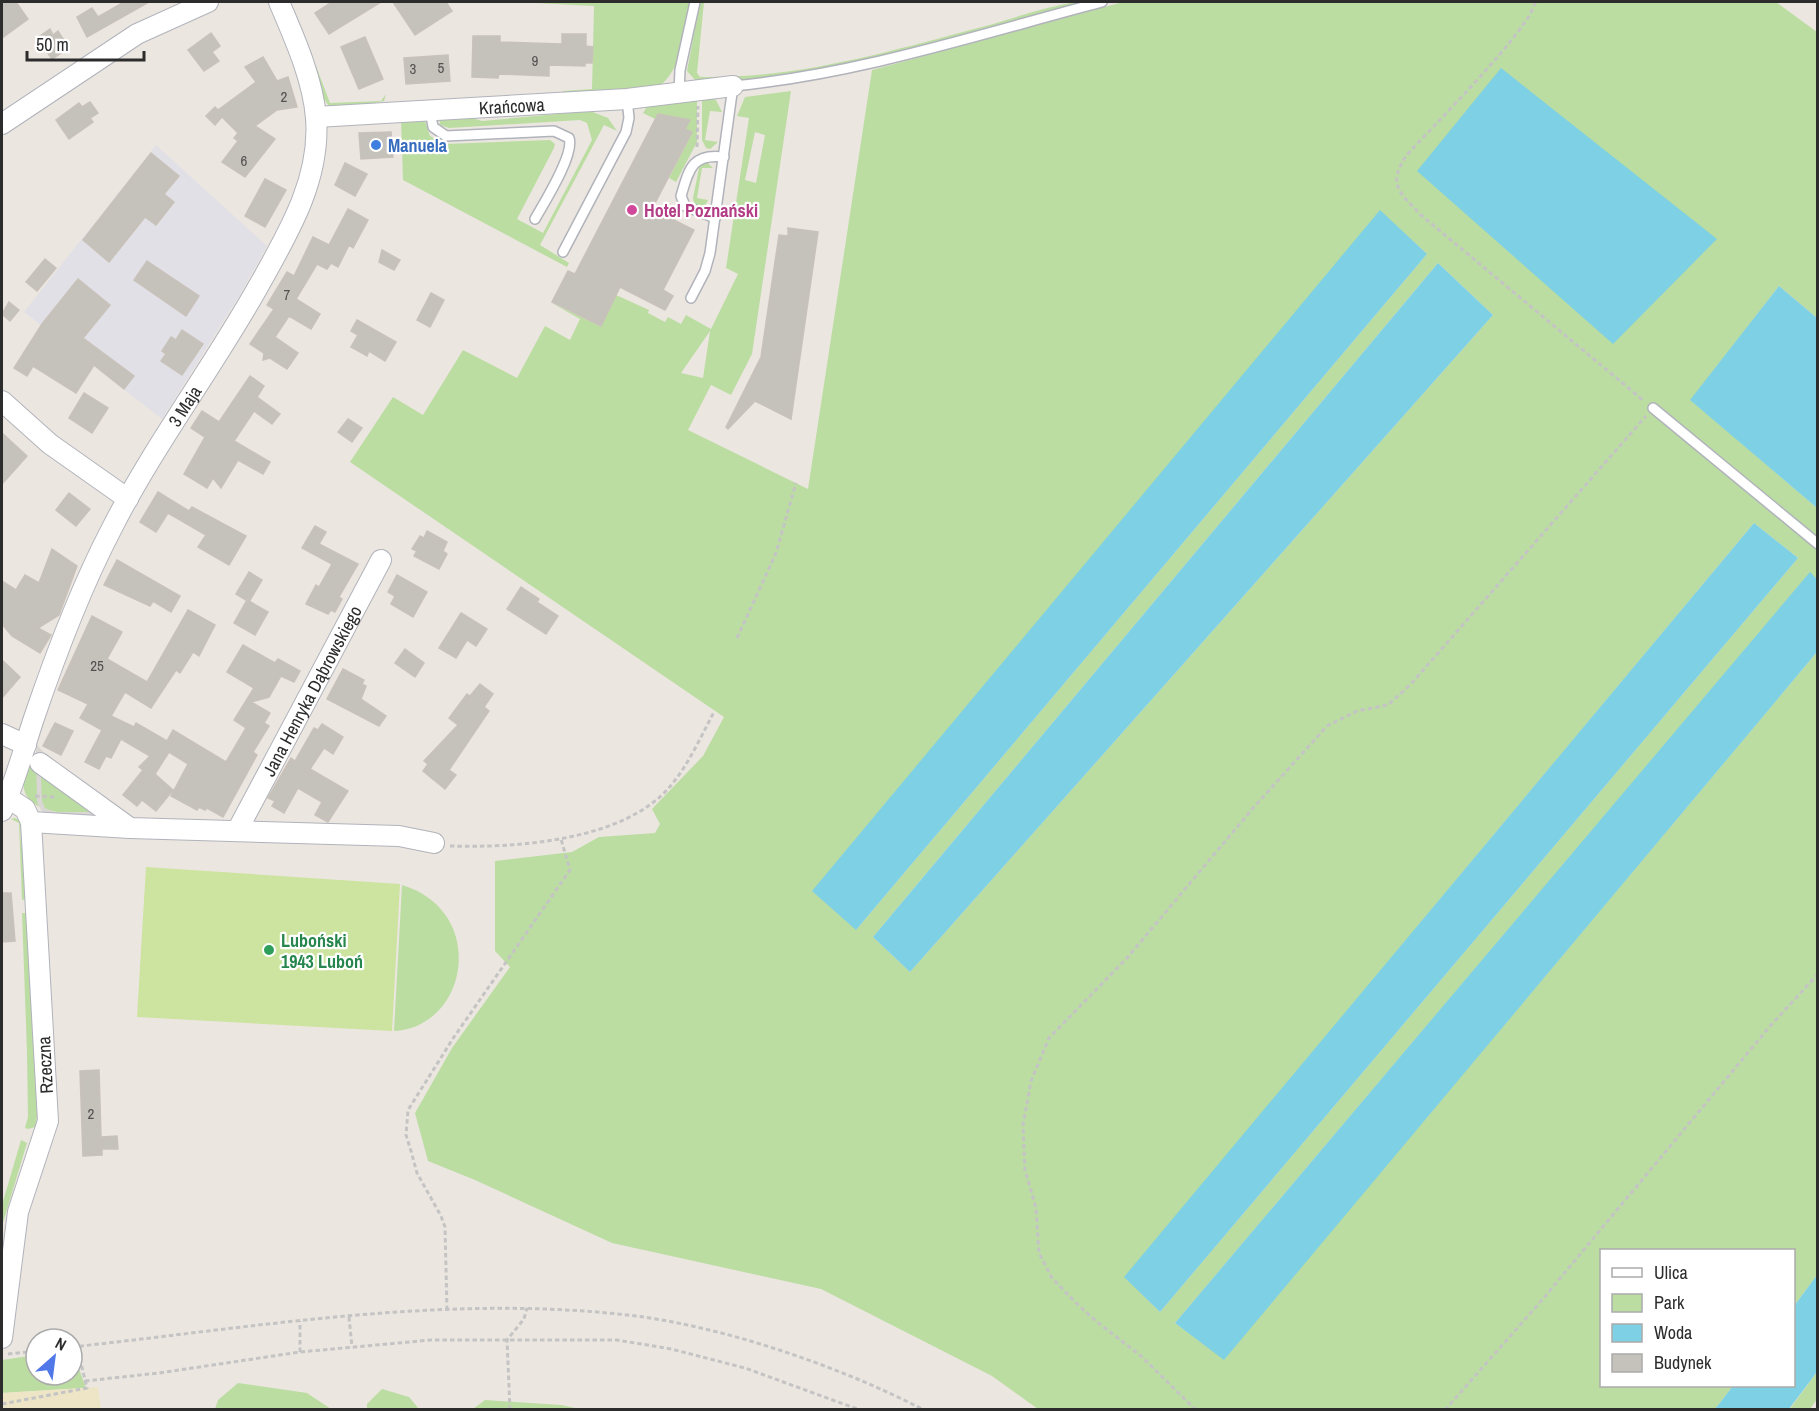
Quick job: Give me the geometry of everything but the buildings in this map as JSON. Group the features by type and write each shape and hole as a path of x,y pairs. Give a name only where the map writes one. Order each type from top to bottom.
{"street":[{"path":"2,124 137,34 208,2"},
{"name":"3 Maja","path":"5,805 79,600 106,540 128,499 245,310 291,228 311,172 316,117 304,70 279,2"},
{"name":"Krańcowa","path":"316,117 627,99 733,86"},
{"path":"2,401 50,444 128,499"},
{"name":"Jana Henryka Dąbrowskiego","path":"240,826 381,560"},
{"path":"2,734 26,746"},
{"path":"40,763 130,828"},
{"path":"5,805 25,809 31,822 130,828 240,826 399,836 434,843"},
{"name":"Rzeczna","path":"2,1338 18,1212 48,1121 31,822"}],"lane":[{"path":"679,92 680,70 695,2"},
{"path":"691,298 708,262 733,86 849,69 1102,2"},
{"path":"563,252 626,132 629,118 627,99"},
{"path":"430,110 432,127 446,136 554,131 569,138 571,143 568,155 535,219"},
{"path":"715,218 685,206 681,196 691,168 698,159 707,155 724,157"},
{"path":"1653,408 1818,543"}],"path":[{"path":"1196,1410 1141,1356 1097,1322 1052,1278 1040,1253 1036,1208 1025,1170 1023,1125 1031,1081 1049,1038 1127,958 1254,807 1327,726 1357,711 1388,705 1410,685 1653,408 1421,215 1399,192 1396,180 1399,167 1406,156 1502,51 1526,22 1535,2"},
{"path":"661,213 671,202"},
{"path":"737,638 776,553 796,483"},
{"path":"434,843 453,847 561,839 627,817 657,799 683,767 714,711"},
{"path":"52,805 60,791"},
{"path":"447,1310 445,1227 417,1173 406,1135 408,1110 454,1037 570,870 561,839"},
{"path":"1445,1410 1542,1300 1771,1025 1818,974"},
{"path":"510,1410 507,1340 524,1319 527,1308"},
{"path":"84,1346 300,1321 447,1310 527,1308 639,1317 708,1331 785,1353 883,1390 924,1410"},
{"path":"349,1317 352,1347"},
{"path":"300,1321 300,1352"},
{"path":"85,1380 159,1373 300,1352 431,1340 617,1341 671,1349 745,1368 860,1410"},
{"path":"2,1355 24,1352"},
{"path":"2,1404 87,1388 84,1376"}],"shaded area":[{"path":"156,145 267,246 239,296 162,419 24,312"},
{"path":"36,744 46,755 40,758 42,801 45,808 54,812 92,812 96,815 94,817 45,814 41,810 37,802"}],"green space":[{"path":"515,2 690,2 685,37 678,61 665,81 657,88 563,95 563,91 592,89 594,6"},
{"path":"700,2 704,2 697,73 700,77 771,74 806,69 910,46 1046,8 1084,2 938,42 850,63 774,77 715,82 696,81 687,71"},
{"path":"1123,2 1776,2 1817,32 1817,318 1779,286 1691,400 1817,508 1817,579 1810,573 1175,1323 1224,1359 1817,652 1817,1275 1795,1305 1795,1249 1600,1249 1600,1387 1732,1387 1715,1409 1038,1409 992,1376 821,1289 612,1243 428,1161 415,1113 452,1048 510,967 495,951 495,861 572,852 599,837 655,833 660,824 652,809 703,756 724,717 350,462 393,397 423,415 463,350 517,378 545,326 570,340 580,319 550,302 600,326 616,295 649,310 648,313 665,322 668,317 681,324 686,315 711,329 738,274 726,268 749,118 737,116 745,97 791,91 752,354 731,395 711,385 688,430 808,489 872,70","holes":["755,132 765,135 756,183 745,180","1380,211 1427,254 856,930","1438,263 1493,315 910,972 873,937","710,331 703,378 681,373","1754,523 1798,558 1160,1312 1125,1277"]},
{"path":"311,53 330,103 381,101 386,94 384,101 374,103 371,108 329,106 324,99"},
{"path":"704,96 716,100 722,112 710,111 705,140 718,142 710,149 706,148 702,140 702,100"},
{"path":"697,97 697,142 676,182 669,178 692,133 685,129 690,120 659,114 655,119 643,113 648,105"},
{"path":"590,111 608,118 617,131 604,125 540,245 569,263 567,267 403,180 401,119 424,118 430,136 445,144 550,140 555,144 554,148 517,219 543,233 592,140 587,123 580,120 449,128 440,125 439,117 466,116 482,121"},
{"path":"703,163 708,163 713,168 702,168 697,198 708,200 705,206 700,207 694,203 693,198 699,168"},
{"path":"34,752 36,768 91,813 63,813 34,804 24,789 24,780"},
{"path":"15,818 20,821 21,844 25,845 27,899 22,900 19,823 11,819"},
{"name":"Luboński 1943 Luboń","path":"146,867 400,884 392,1031 137,1017"},
{"path":"402,885 429,899 448,918 457,942 458,966 452,990 439,1010 419,1025 394,1031"},
{"path":"22,913 28,913 38,1112 35,1127 28,1129 25,1128 28,1117"},
{"path":"21,1140 27,1143 2,1226 2,1205"},
{"path":"24,1357 24,1387 84,1387 84,1383 86,1388 2,1393 2,1360"},
{"path":"1817,1372 1817,1399 1810,1409 1789,1410"},
{"path":"238,1383 307,1393 331,1409 215,1409 218,1400"},
{"path":"382,1389 409,1397 419,1409 367,1409 367,1404"},
{"path":"485,1400 561,1405 580,1409 473,1409"}],"sand":[{"path":"98,1387 101,1409 2,1409 2,1393"}],"water":[{"path":"1501,68 1717,239 1613,344 1417,171"},
{"path":"1380,210 1427,254 856,930 812,891"},
{"path":"1438,263 1493,315 910,972 873,937"},
{"path":"1779,286 1817,318 1817,508 1690,400"},
{"path":"1754,523 1798,558 1160,1312 1124,1277"},
{"path":"1810,572 1817,579 1817,652 1224,1360 1175,1323"},
{"path":"1817,1275 1817,1372 1789,1409 1715,1409 1732,1387 1795,1387 1795,1305"}],"place":[{"name":"Manuela","path":"376,145"},
{"name":"Hotel Poznański","path":"632,210"},
{"name":"Luboński 1943 Luboń","path":"269,950"}]}
